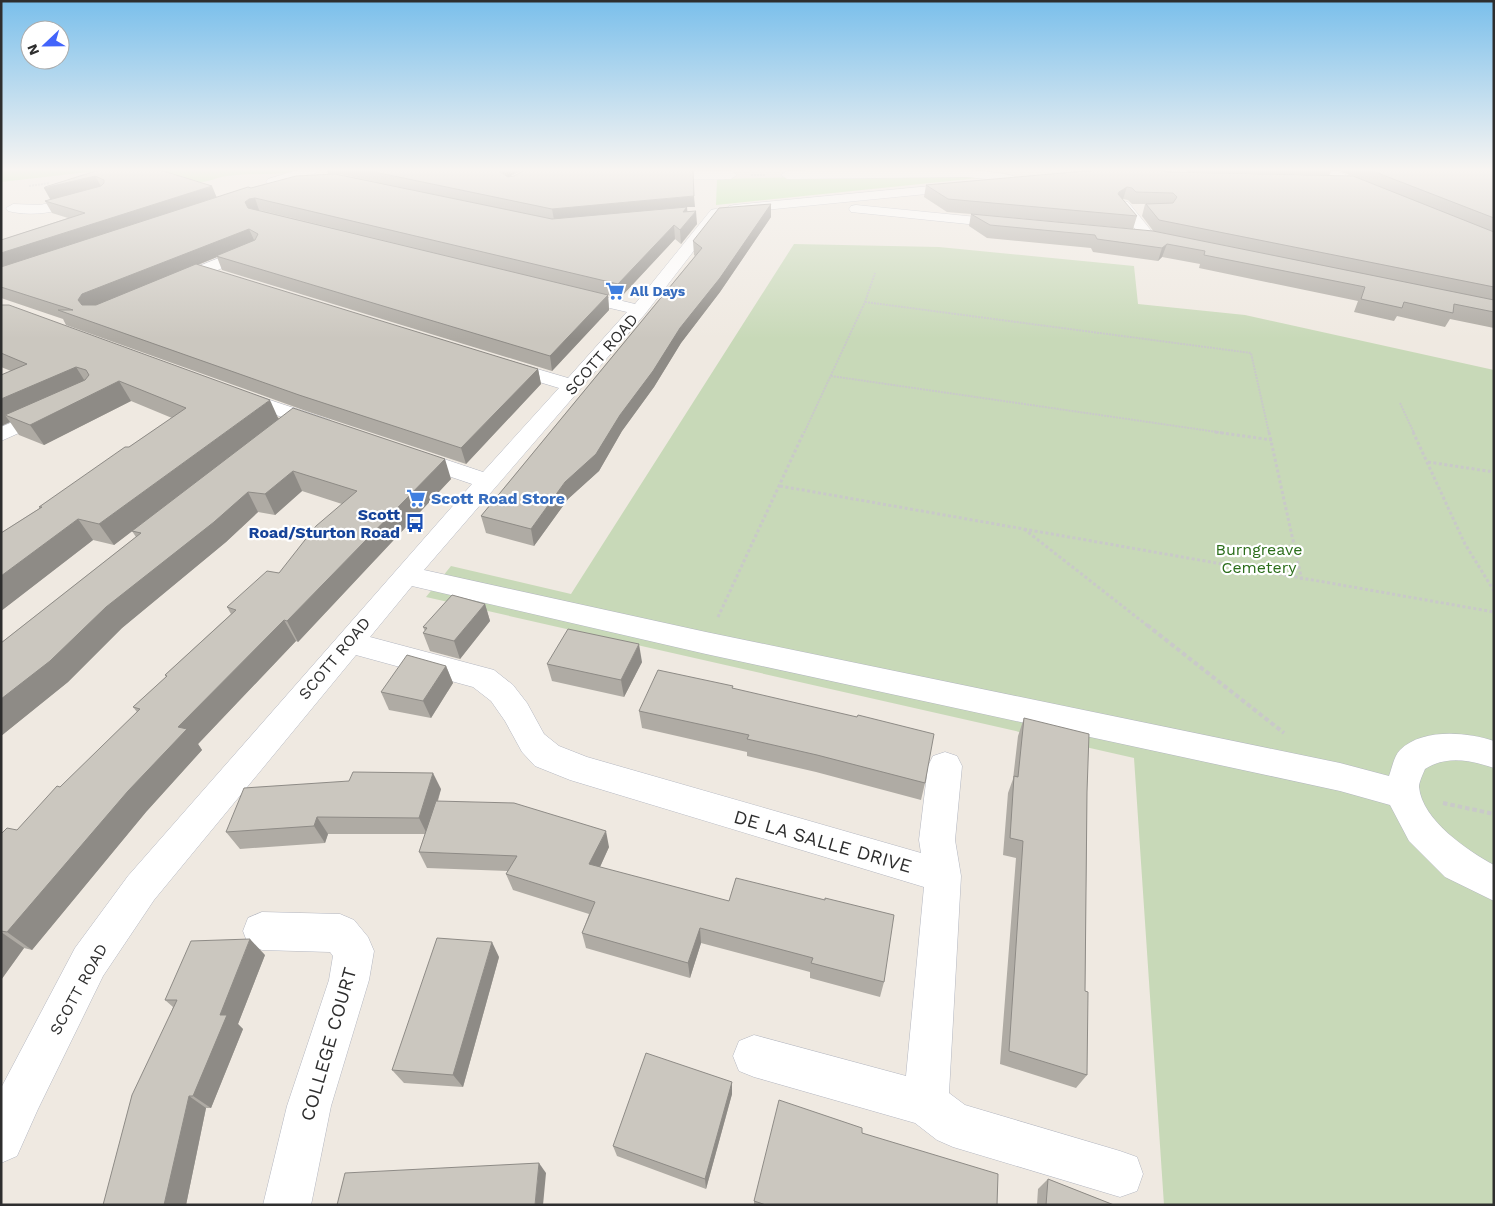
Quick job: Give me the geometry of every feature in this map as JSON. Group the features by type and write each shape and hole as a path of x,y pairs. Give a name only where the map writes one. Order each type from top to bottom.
{"street":[{"name":"SCOTT ROAD","path":"1,1140 22,1093 89,962 141,888 405,575 486,481 639,310 696,226"},
{"path":"1140,226 1149,238"},
{"path":"1130,236 1168,242"},
{"path":"158,289 254,250"},
{"path":"202,271 230,280"},
{"path":"554,289 639,310"},
{"path":"488,360 573,386"},
{"path":"226,391 335,430"},
{"path":"1,435 72,402"},
{"path":"274,436 298,417"},
{"path":"392,449 486,481"},
{"path":"405,575 706,643 1330,775 1404,794"},
{"name":"DE LA SALLE DRIVE","path":"348,642 483,678 502,693 516,712 533,743 547,756 592,772 943,876"},
{"path":"1494,755 1484,751 1452,747 1430,750 1411,760 1402,786 1406,802 1421,830 1458,864 1494,884"},
{"path":"926,1104 943,876 937,840 945,766"},
{"name":"COLLEGE COURT","path":"262,932 340,933 354,951 349,980 309,1106 287,1205"},
{"path":"754,1056 926,1104 954,1124 1120,1174"}],"path":[{"path":"706,643 865,302 874,273"},
{"path":"865,302 1251,352 1302,581"},
{"path":"831,376 1272,440"},
{"path":"1400,403 1465,544 1494,591"},
{"path":"1428,462 1494,472"},
{"path":"780,486 1023,528 1302,581 1494,612"},
{"path":"1023,528 1286,734"},
{"path":"1404,794 1494,814"}],"green space":[{"name":"Burngreave Cemetery","path":"794,244 939,247 1134,266 1138,304 1245,315 1494,370 1494,1205 1164,1205 1134,758 426,597 451,566 571,594"}],"building":[{"path":"44,226 85,226 1,253 1,240"},
{"path":"127,226 324,226 608,295 550,356 216,256 255,240 258,234 249,229 82,294 78,300 82,305 96,305 196,264 538,369 461,448 299,395 58,310 73,310 1,287 1,267"},
{"path":"374,226 673,226 618,284"},
{"path":"705,226 756,226 720,278 680,328 653,371 620,415 596,454 565,482 531,529 481,516 702,248 693,241"},
{"path":"1003,226 1102,226 1153,231 1494,300 1494,312 1454,304 1453,313 1404,302 1402,308 1361,299 1365,287 1204,255 1205,251 1167,244 1162,248 1097,239 1095,235"},
{"path":"1190,226 1480,226 1494,232 1494,287"},
{"path":"1,305 9,305 270,400 99,524 78,519 1,576 1,533 42,507 39,507 125,447 129,447 186,408 119,381 30,425 5,415 85,380 89,375 86,370 76,367 1,399 1,375 27,364 1,353"},
{"path":"293,408 445,459 287,621 284,620 178,727 187,729 128,791 7,932 1,931 1,834 7,828 17,830 57,786 60,787 140,709 133,707 236,610 227,607 267,571 279,573 316,526 357,491 293,471 265,494 248,492 214,522 106,607 50,661 1,699 1,643 141,533 132,531"},
{"path":"452,595 485,604 454,641 423,633 427,628 423,627"},
{"path":"568,629 639,644 621,680 547,664"},
{"path":"407,655 446,666 423,701 381,692"},
{"path":"658,670 934,734 925,783 747,739 749,735 639,711"},
{"path":"1024,718 1089,734 1085,991 1088,992 1087,1075 1009,1051 1023,841 1010,838 1014,776 1018,777"},
{"path":"353,772 433,773 419,818 317,817 314,826 226,832 244,788 349,781"},
{"path":"436,801 514,803 606,831 589,864 729,901 736,878 894,915 884,982 811,963 813,958 700,928 688,963 582,933 595,902 506,874 517,856 419,852"},
{"path":"437,938 492,942 453,1075 392,1070"},
{"path":"250,939 220,1015 227,1015 193,1096 189,1096 164,1205 103,1205 132,1095 177,1000 165,1000 191,941"},
{"path":"646,1053 732,1082 705,1179 613,1146"},
{"path":"779,1100 862,1128 862,1133 998,1174 997,1205 766,1205 754,1201"},
{"path":"539,1163 535,1205 337,1205 345,1173"},
{"path":"1048,1179 1114,1205 1046,1205"}],"place":[{"name":"All Days","path":"615,291"},
{"name":"Scott Road Store","path":"416,498"},
{"name":"Scott Road/Sturton Road","path":"415,523"}]}
